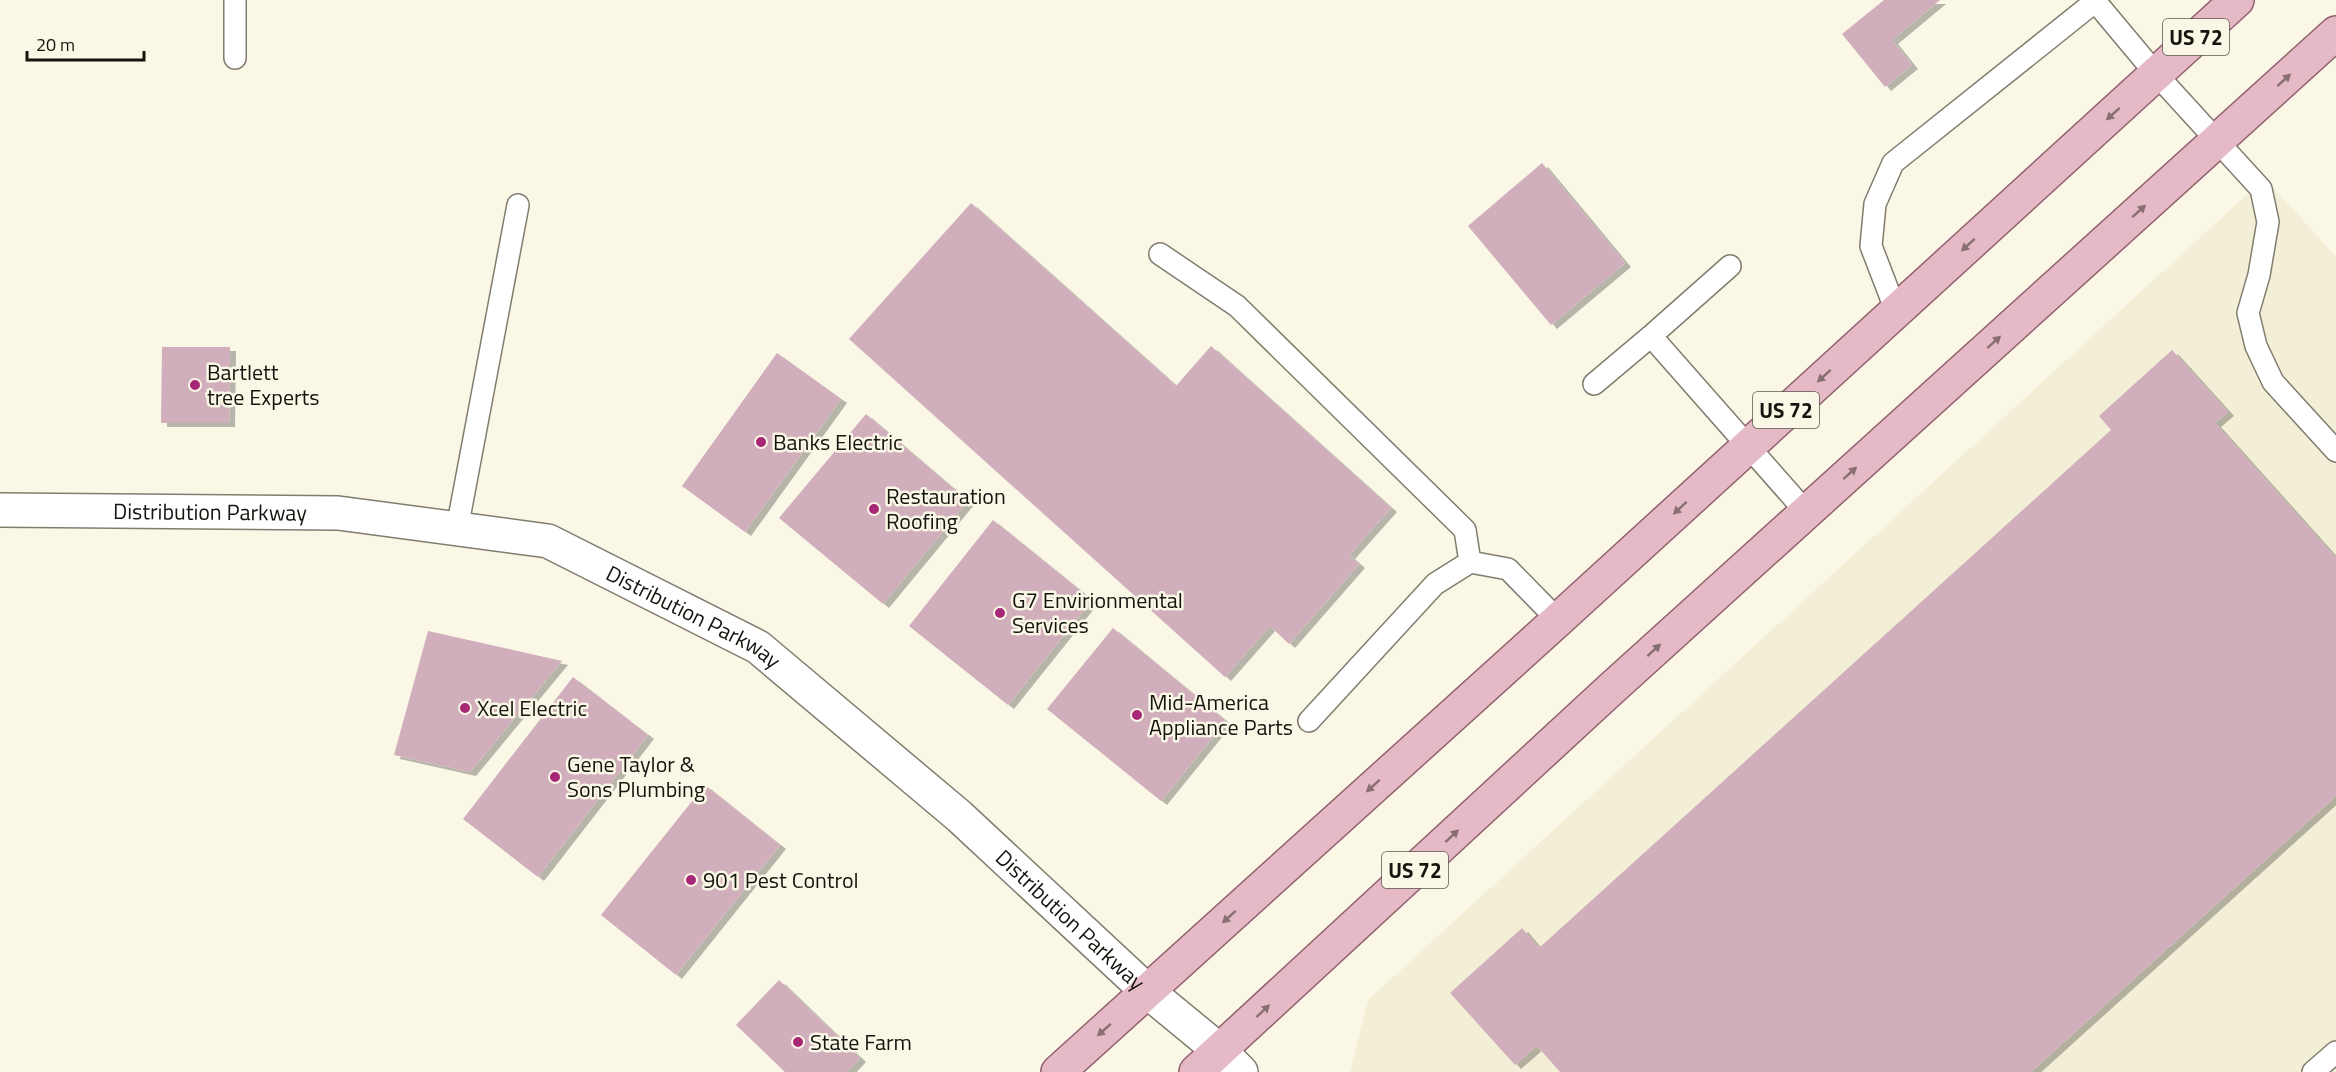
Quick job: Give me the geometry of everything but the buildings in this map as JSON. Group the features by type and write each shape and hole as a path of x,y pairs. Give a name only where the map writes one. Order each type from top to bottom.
{"main road":[{"name":"US 72","path":"1058,1072 1558,620 2237,0"},
{"name":"US 72","path":"1219,1065 1602,697 2336,33"}],"street":[{"name":"Distribution Parkway","path":"0,510 338,513 548,541 758,647 959,816 1147,991 1219,1065"}],"lane":[{"path":"235,0 236,58"},
{"path":"1896,311 1871,246 1875,204 1893,163 2096,1 2156,74 2261,189 2268,222 2259,275 2248,313 2256,346 2273,382 2336,451"},
{"path":"457,529 518,205"},
{"path":"1160,254 1237,306 1465,530 1470,562"},
{"path":"1594,384 1730,266"},
{"path":"1651,336 1806,512"},
{"path":"1309,721 1435,584 1470,562 1508,568 1558,620"},
{"path":"2313,1072 2336,1052"}],"shaded area":[{"path":"2265,178 2336,257 2336,1072 1350,1072 1368,1000"}],"place":[{"name":"Bartlett tree Experts","path":"195,385"},
{"name":"Banks Electric","path":"761,442"},
{"name":"Restauration Roofing","path":"874,509"},
{"name":"G7 Envirionmental Services","path":"1000,613"},
{"name":"Xcel Electric","path":"465,708"},
{"name":"Mid-America Appliance Parts","path":"1137,715"},
{"name":"Gene Taylor & Sons Plumbing","path":"555,777"},
{"name":"901 Pest Control","path":"691,880"},
{"name":"State Farm","path":"798,1042"}]}
